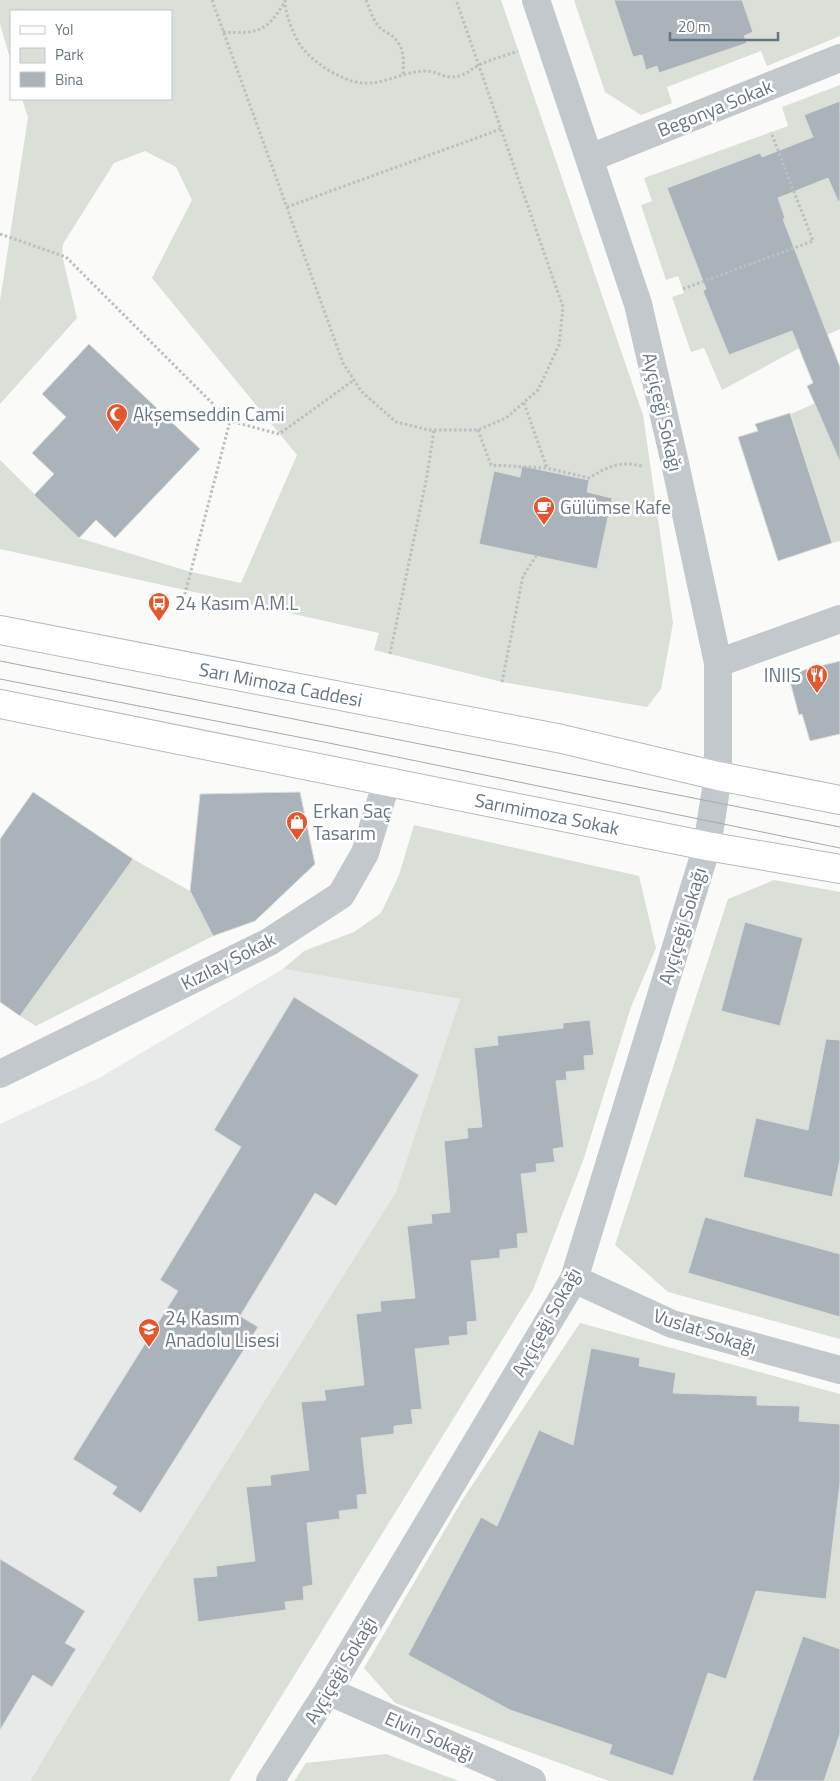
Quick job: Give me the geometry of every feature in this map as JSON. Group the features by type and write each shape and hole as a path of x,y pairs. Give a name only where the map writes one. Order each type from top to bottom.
{"main road":[{"name":"Sarı Mimoza Caddesi","path":"0,630 562,739 718,776"},
{"path":"0,704 387,781"},
{"path":"718,776 840,800"},
{"name":"Sarımimoza Sokak","path":"387,781 707,846"},
{"path":"707,846 840,869"}],"street":[{"name":"Ayçiçeği Sokağı","path":"270,1781 328,1691 574,1279 707,846 718,776 718,663 675,463 638,304 536,0"},
{"name":"Begonya Sokak","path":"590,158 840,58"},
{"path":"718,663 840,618"},
{"name":"Kızılay Sokak","path":"0,1074 270,942 341,895 365,853 387,781"},
{"name":"Vuslat Sokağı","path":"574,1279 672,1324 840,1370"},
{"name":"Elvin Sokağı","path":"328,1691 532,1781"}],"path":[{"path":"212,0 343,363 361,391 396,422 429,430 478,430 506,418 538,390 559,345 563,307 456,0"},
{"path":"366,0 373,17 381,28 392,35 401,45 404,57 403,76"},
{"path":"224,32 247,34 261,29 275,18 284,1"},
{"path":"284,1 289,22 300,46 320,64 339,76 362,83 387,80 414,72 428,71 443,77 462,76 478,65 518,51"},
{"path":"287,208 501,130"},
{"path":"683,289 813,240 771,132"},
{"path":"0,234 66,257 230,421 279,434 354,380"},
{"path":"524,403 547,468"},
{"path":"181,609 230,421"},
{"path":"390,654 427,476 434,430"},
{"path":"478,430 491,465 547,468 589,478 615,464 631,464 650,468 675,463"},
{"path":"502,682 523,576 536,556"}],"shaded area":[{"name":"24 Kasım Anadolu Lisesi","path":"283,969 460,999 396,1192 138,1602 30,1781 0,1781 0,1124 99,1078"}],"green space":[{"path":"0,0 501,0 643,415 673,623 661,689 647,707 502,682 374,650 379,633 0,549 0,460 79,538 191,572 241,583 297,455 152,278 192,200 176,167 145,151 114,163 63,244 62,255 77,318 0,404 0,301 28,117 22,100 172,100 172,10 10,10 10,59 0,24"},
{"path":"574,0 840,0 840,36 767,66 761,51 667,87 672,103 641,115 605,92"},
{"path":"840,85 840,329 805,345 722,390 704,348 691,352 672,297 684,293 678,276 666,280 641,205 652,201 644,178 788,126 782,107"},
{"path":"820,401 840,412 840,541 832,543 791,414"},
{"path":"414,825 639,876 656,948 631,1007 584,1158 533,1290 229,1781 30,1781 138,1602 396,1192 460,999 283,969 304,951 354,932 381,913 399,875"},
{"path":"133,859 190,891 213,936 36,1026 20,1016"},
{"path":"774,880 840,892 840,1339 668,1292 615,1245 728,899"},
{"path":"580,1323 840,1394 840,1781 609,1781 395,1703 364,1668 463,1499"},
{"path":"386,1754 459,1781 294,1781 306,1763"}],"building":[{"path":"614,0 742,0 753,32 744,36 747,43 659,73 657,66 646,70 642,55 633,57"},
{"path":"840,101 840,201 838,201 828,178 778,198 785,218 783,219 840,367 840,462 807,386 813,383 792,331 729,355 703,291 706,289 667,188 760,153 762,157 813,137 804,115"},
{"name":"Akşemseddin Cami","path":"89,344 200,449 115,538 96,520 79,538 34,495 54,474 32,453 66,417 42,394"},
{"path":"790,413 832,543 778,561 738,437 758,431 755,424"},
{"name":"Gülümse Kafe","path":"522,466 589,480 587,492 612,498 597,569 479,544 494,471 520,477"},
{"name":"INIIS","path":"840,661 840,734 810,741 802,714 799,715 788,674"},
{"path":"33,792 133,859 20,1016 0,1002 0,839"},
{"path":"300,792 315,864 255,921 213,936 190,891 200,794"},
{"path":"745,922 803,938 780,1026 721,1011"},
{"path":"294,997 419,1075 336,1206 315,1193 240,1316 258,1327 141,1513 112,1494 117,1487 73,1459 178,1291 160,1280 241,1147 214,1130"},
{"path":"590,1020 594,1055 584,1056 585,1070 566,1072 567,1080 556,1081 564,1147 553,1149 555,1162 536,1164 537,1172 521,1174 528,1233 517,1234 518,1248 500,1250 500,1258 471,1261 477,1321 467,1322 468,1335 449,1337 450,1345 415,1349 422,1409 411,1410 413,1424 394,1426 394,1434 361,1438 367,1494 357,1495 358,1509 339,1511 340,1519 307,1523 313,1585 303,1587 304,1600 285,1602 286,1610 198,1622 193,1578 217,1576 216,1566 255,1561 246,1487 271,1485 270,1475 309,1470 301,1402 326,1400 324,1390 364,1385 356,1314 381,1311 380,1301 415,1298 407,1226 432,1223 431,1214 450,1212 444,1141 468,1138 467,1128 482,1127 474,1048 498,1045 497,1036 563,1028 563,1023"},
{"path":"826,1039 840,1040 840,1159 832,1197 743,1177 756,1118 808,1130"},
{"path":"705,1217 840,1254 840,1317 688,1273"},
{"path":"591,1348 640,1358 639,1366 676,1373 673,1393 757,1396 757,1405 800,1406 799,1421 840,1424 840,1483 826,1599 756,1591 726,1679 708,1673 673,1776 609,1754 612,1745 510,1710 408,1655 481,1517 497,1526 539,1430 573,1445"},
{"path":"0,1559 85,1611 65,1643 76,1649 52,1687 33,1675 0,1730"},
{"path":"803,1636 840,1649 840,1734 824,1781 752,1781"}],"tram line":[{"path":"0,661 840,827"},
{"path":"0,679 324,742 840,848"}],"place":[{"name":"Akşemseddin Cami","path":"117,433"},
{"name":"Gülümse Kafe","path":"544,526"},
{"name":"24 Kasım A.M.L","path":"159,622"},
{"name":"INIIS","path":"817,694"},
{"name":"Erkan Saç Tasarım","path":"297,841"},
{"name":"24 Kasım Anadolu Lisesi","path":"149,1348"}]}
